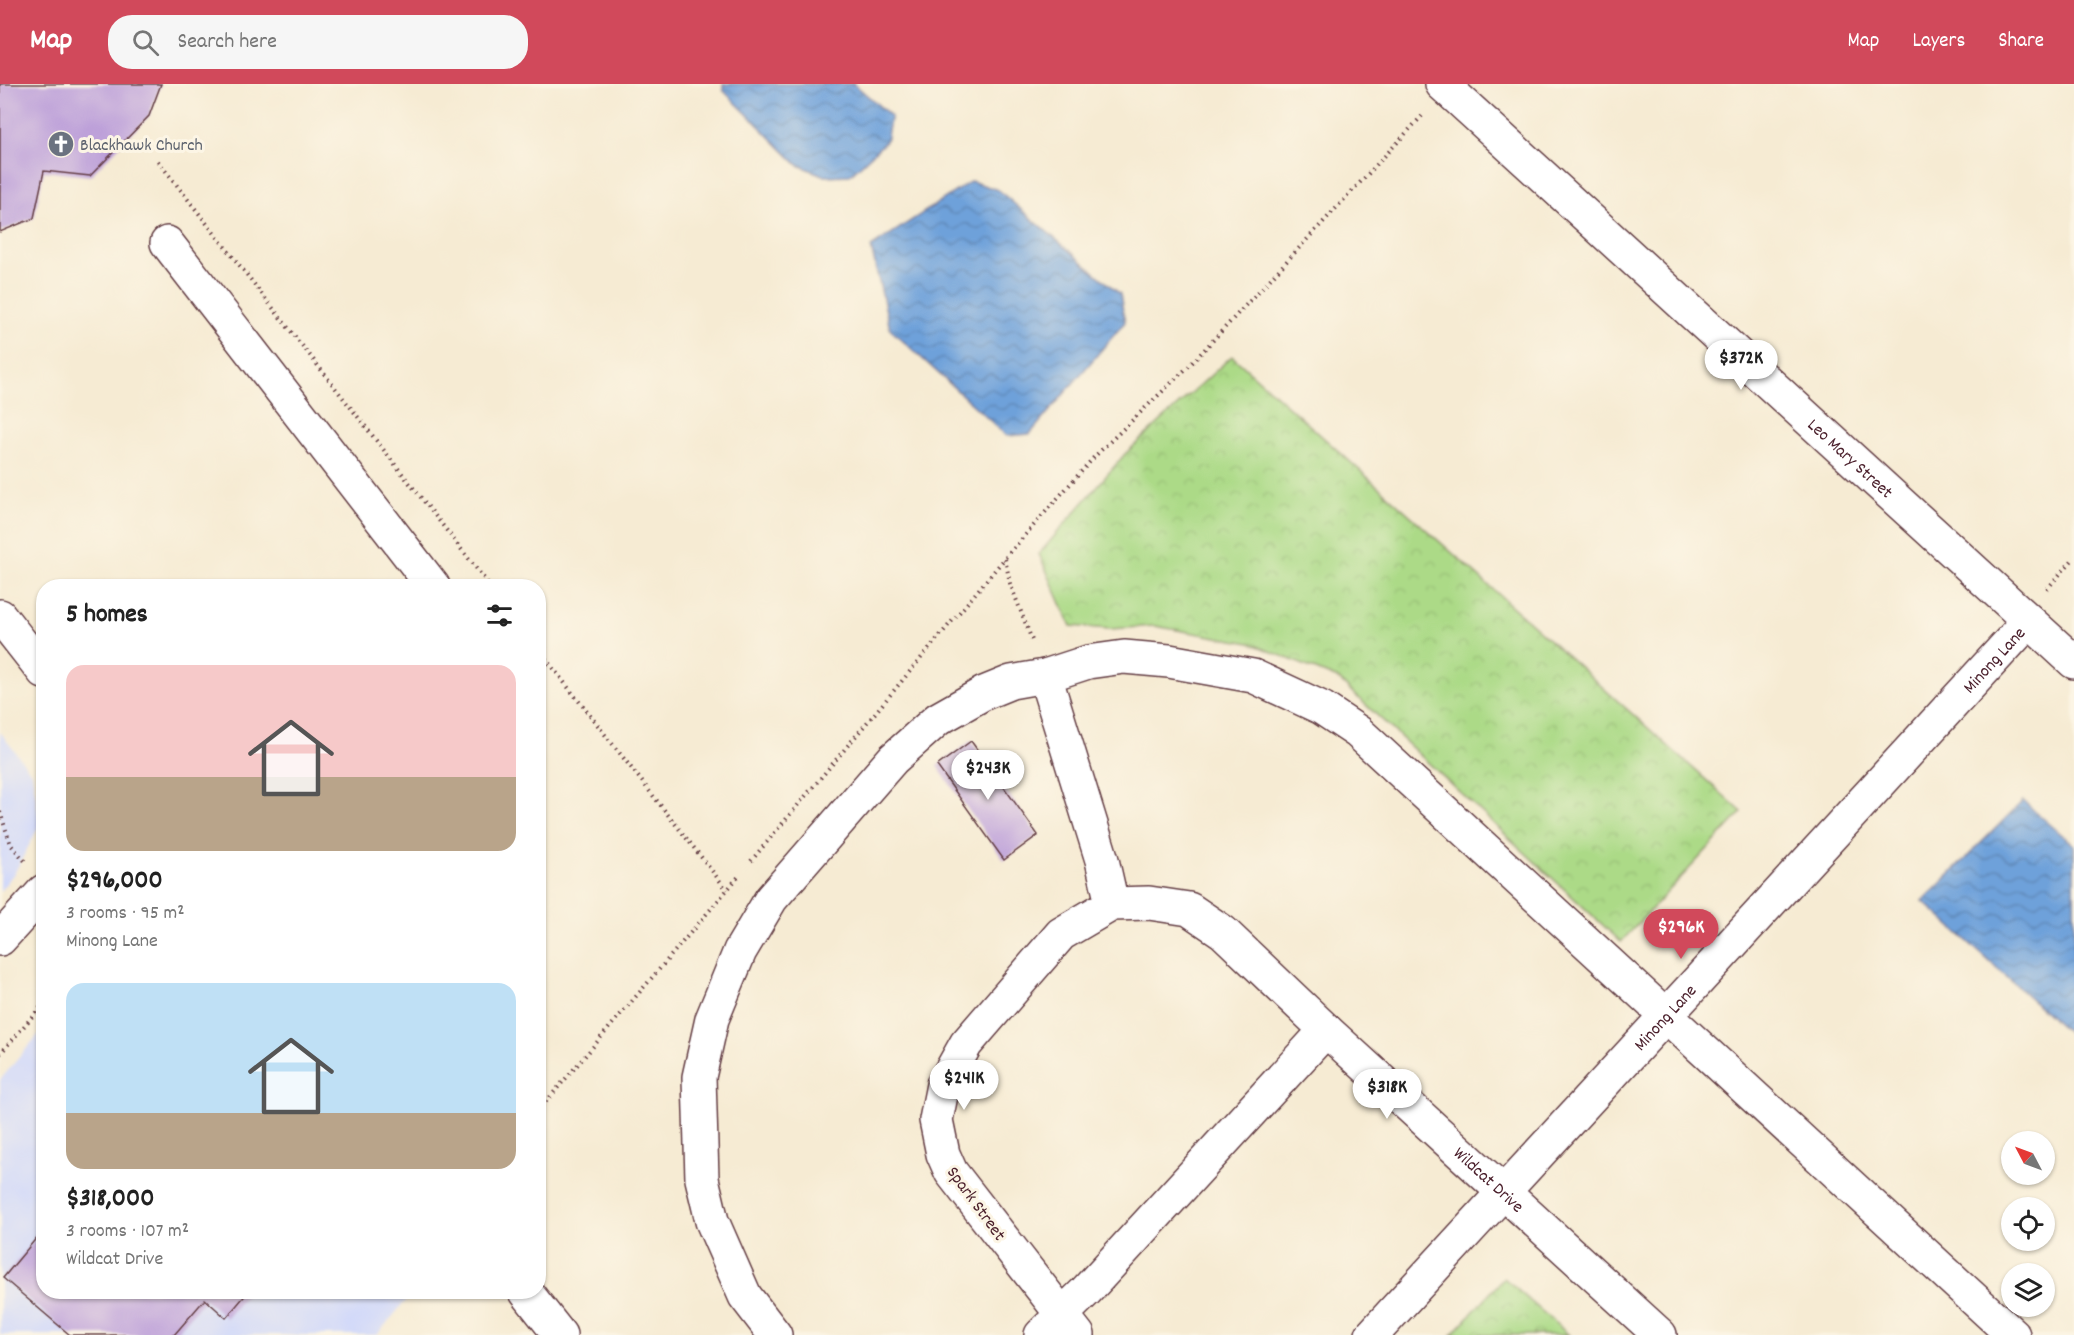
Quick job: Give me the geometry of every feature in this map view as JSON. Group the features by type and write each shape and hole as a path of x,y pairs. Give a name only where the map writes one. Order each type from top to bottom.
{"street":[{"name":"Leo Mary Street","path":"1444,86 2074,662"},
{"path":"167,243 428,579"},
{"path":"0,616 36,662"},
{"name":"Minong Lane","path":"1372,1335 2029,621"},
{"path":"775,1335 745,1296 712,1221 702,1179 699,1077 712,1019 736,961 771,899 893,759 938,719 984,693 1011,682 1088,662 1124,657 1169,661 1253,676 1322,708 1358,732 2013,1335"},
{"path":"1045,675 1102,860 1112,904"},
{"path":"0,939 35,878"},
{"name":"Wildcat Drive","path":"1112,904 1149,903 1189,909 1223,932 1326,1030 1660,1335"},
{"name":"Spark Street","path":"1060,1329 951,1172 943,1155 936,1120 943,1085 966,1044 1060,934 1112,904"},
{"path":"1060,1329 1326,1030"},
{"path":"532,1299 560,1335"}],"path":[{"path":"750,864 1005,558 1095,456 1190,365 1444,86"},
{"path":"158,161 485,579"},
{"path":"1005,558 1010,583 1045,675"},
{"path":"546,659 727,890"},
{"path":"0,812 11,845 35,878"},
{"path":"546,1102 742,873"},
{"path":"0,1054 36,1012"}],"shaded area":[{"path":"0,732 32,774 36,799 36,832 15,872 0,891"},
{"path":"36,1037 36,1299 407,1299 377,1335 0,1335 0,1080"}],"green space":[{"path":"1232,356 1742,812 1621,942 1338,679 1250,643 1155,626 1110,629 1071,626 1039,554 1125,454"},
{"path":"1504,1278 1569,1335 1452,1335"}],"water":[{"path":"723,84 854,84 891,116 886,141 850,175 825,176 798,165 723,90"},
{"path":"971,181 998,190 1120,294 1125,322 1030,434 1007,436 890,329 871,247"},
{"path":"2023,801 2074,845 2074,1038 1923,901"}],"building":[{"name":"Blackhawk Church","path":"0,84 161,84 149,116 90,176 44,171 34,218 0,232"},
{"path":"971,741 1038,835 1004,860 937,766"},
{"path":"36,1239 36,1299 205,1299 174,1335 70,1335 3,1278"},
{"path":"205,1299 242,1299 226,1318"}],"place":[{"name":"Blackhawk Church","path":"61,144"}]}
